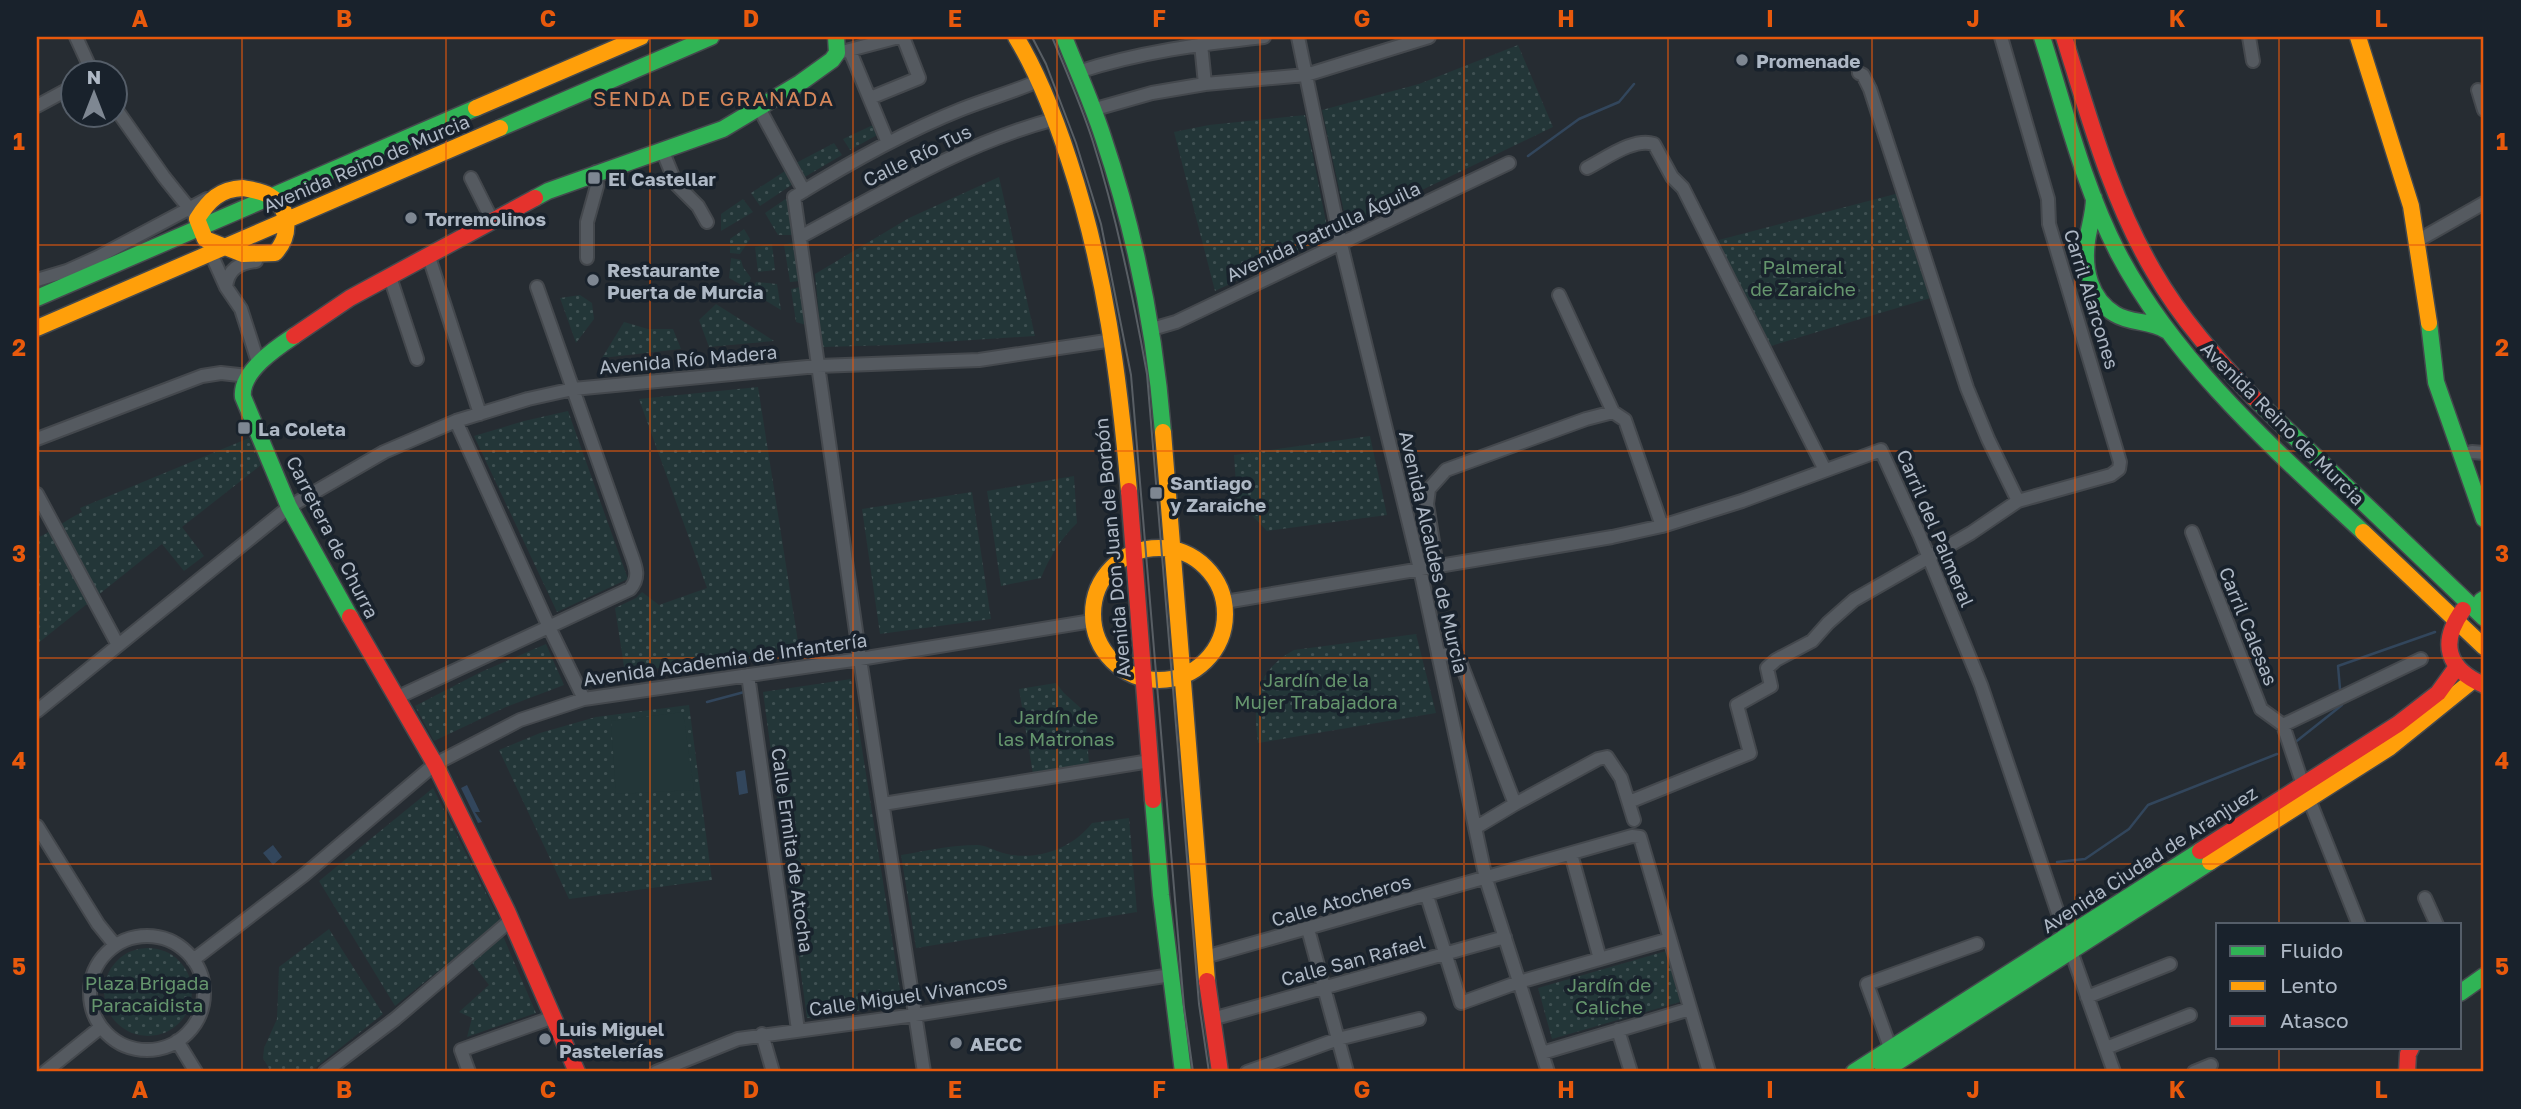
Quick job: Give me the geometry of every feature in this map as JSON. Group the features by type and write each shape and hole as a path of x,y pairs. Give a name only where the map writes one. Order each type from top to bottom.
{"main road":[{"name":"Avenida Reino de Murcia","path":"37,328 204,232 272,197 641,37"},
{"name":"Avenida Reino de Murcia","path":"37,298 204,232 286,220 711,37"},
{"name":"Avenida Don Juan de Borbón","path":"1016,37 1055,119 1074,173 1097,257 1113,341 1121,396 1161,895 1183,1072"},
{"path":"1064,37 1120,195 1152,329 1160,389 1205,957 1220,1072"},
{"name":"Avenida Reino de Murcia","path":"2042,37 2093,194 2119,252 2167,331 2199,372 2226,400 2484,647"},
{"name":"Avenida Reino de Murcia","path":"2064,37 2109,177 2134,235 2163,287 2208,349 2244,389 2480,601 2484,618"},
{"path":"2358,37 2411,206 2436,382 2484,519"},
{"path":"254,370 285,342 350,298 548,191 723,129 825,66 841,47"},
{"path":"234,188 257,191 272,197 288,228 285,242 275,254 243,254 204,232 212,197 221,191 234,188"},
{"path":"2093,194 2094,211 2085,257 2091,286 2107,309 2121,317 2155,323 2167,331"},
{"path":"2137,320 2158,317 2168,307 2163,287"},
{"name":"Carretera de Churra","path":"254,370 242,388 243,397 289,507 435,764 511,920 577,1072"},
{"path":"1153,547 1172,548 1191,555 1207,567 1218,583 1225,602 1225,625 1217,646 1203,664 1184,676 1164,680 1144,679 1115,664 1099,645 1092,621 1093,599 1101,579 1116,563 1134,552 1153,547"},
{"path":"2478,683 2456,668 2448,643 2455,619 2480,601"},
{"name":"Avenida Ciudad de Aranjuez","path":"1882,1072 2069,944 2306,792 2438,693 2456,668"},
{"name":"Avenida Ciudad de Aranjuez","path":"2306,792 2389,748 2478,683"},
{"path":"2462,987 2484,976"},
{"path":"2407,1072 2408,1050"},
{"name":"Avenida Ciudad de Aranjuez","path":"1854,1072 1896,1062"}],"street":[{"path":"76,37 87,60"},
{"path":"870,97 919,78 901,37 841,47 870,97 888,143"},
{"path":"1078,72 1107,62 1201,44 1264,37"},
{"name":"Avenida Alcaldes de Murcia","path":"1298,37 1341,244 1420,569 1486,879 1548,1072"},
{"path":"1092,110 1152,93 1205,84 1237,79 1306,75 1404,41 1429,37"},
{"name":"Carril Alarcones","path":"1629,802 1750,753 1737,705 1771,687 1767,668 1776,660 1812,641 1854,600 1971,533 2018,501 2111,475 2119,469 2120,462 2081,324 2049,224 2048,199 2001,37"},
{"path":"2249,37 2253,61"},
{"path":"1201,44 1205,84"},
{"path":"1859,73 1870,89 1968,388 1987,439 2018,501"},
{"path":"924,1072 860,659 794,197 888,143 961,110 1038,80"},
{"path":"2477,90 2484,110"},
{"path":"37,106 60,94"},
{"path":"759,108 804,191"},
{"name":"Calle Río Tus","path":"800,237 922,171 989,142 1055,119"},
{"path":"37,439 202,376 254,370 241,309 226,287 204,232 130,128"},
{"path":"1225,602 1612,537 1662,526 1742,501 1825,470 1684,188 1672,177 1654,144 1646,141 1587,168"},
{"path":"663,152 676,184 698,206 706,222"},
{"name":"Avenida Patrulla Águila","path":"1152,329 1176,322 1509,163"},
{"path":"587,258 587,222 597,186 596,172"},
{"path":"471,178 493,222"},
{"path":"2417,241 2484,204"},
{"path":"37,279 67,271 98,257 204,232"},
{"path":"226,287 227,278 239,264 275,254"},
{"path":"429,257 481,414"},
{"path":"390,277 417,359"},
{"path":"396,698 630,589 636,582 638,576 537,287"},
{"path":"1559,295 1613,412 1625,420 1662,526"},
{"name":"Avenida Río Madera","path":"37,711 289,507 384,452 456,421 573,389 818,366 979,360 1113,341"},
{"path":"1437,567 1430,530 1428,496 1429,489 1446,470 1613,412"},
{"path":"456,421 584,699"},
{"name":"Carril del Palmeral","path":"1825,470 1881,450 1929,557 1985,696 2114,1072"},
{"path":"2462,455 2484,453"},
{"path":"37,495 118,645"},
{"name":"Carril Calesas","path":"2192,532 2261,709 2283,725 2306,792 2358,923"},
{"name":"Avenida Academia de Infantería","path":"193,960 304,875 435,764 520,720 584,699 860,659 1092,621"},
{"path":"1438,655 1455,654 1460,661 1515,804"},
{"path":"2283,725 2421,659"},
{"name":"Calle Ermita de Atocha","path":"748,675 799,1030"},
{"path":"1475,828 1598,759 1607,757 1621,778 1634,820"},
{"path":"883,804 1150,761"},
{"path":"37,826 114,945"},
{"name":"Calle Atocheros","path":"1205,957 1632,836 1640,837 1670,939"},
{"path":"1571,854 1600,959"},
{"path":"1427,896 1461,1003 1519,982 1670,939 1709,1072"},
{"path":"2425,898 2436,923"},
{"path":"325,1072 395,1019 511,920"},
{"path":"1308,929 1348,1072"},
{"path":"149,935 167,939 183,948 193,960 204,985 204,1000 200,1016 191,1029 177,1041 152,1050 138,1049 112,1038 101,1027 93,1012 89,995 91,979 97,964 114,945 149,935"},
{"name":"Calle San Rafael","path":"1212,1019 1505,937"},
{"path":"1896,1062 1867,984 1977,944"},
{"path":"2087,997 2170,964"},
{"name":"Calle Miguel Vivancos","path":"656,1072 687,1066 738,1039 762,1034 915,1015 1171,975"},
{"path":"1542,1053 1690,1009"},
{"path":"2106,1048 2190,1015"},
{"path":"469,1072 461,1050 554,1017"},
{"path":"1247,1072 1338,1040 1419,1019"},
{"path":"45,1072 101,1027"},
{"path":"1618,1030 1631,1072"},
{"path":"762,1034 774,1072"},
{"path":"177,1041 196,1072"},
{"path":"2194,1072 2211,1065"}],"green space":[{"path":"1518,45 1553,127 1347,226 1322,110 1419,84"},
{"path":"1305,115 1329,237 1215,291 1174,132 1209,125"},
{"path":"875,124 879,134 850,150 843,139"},
{"path":"834,143 842,155 803,178 794,164"},
{"path":"785,171 793,184 760,206 751,193"},
{"path":"999,177 1035,336 822,347 815,274 909,218"},
{"name":"Palmeral de Zaraiche","path":"1903,192 1937,296 1764,348 1711,242"},
{"path":"787,198 792,235 778,235 765,213"},
{"path":"743,199 753,212 721,231 721,214"},
{"path":"744,229 750,239 740,254 730,253 730,239"},
{"path":"794,242 800,281 790,282 784,245"},
{"path":"772,244 775,270 758,272 755,247"},
{"path":"731,258 741,260 751,278 747,288 729,278"},
{"path":"756,282 777,284 781,310 751,292"},
{"path":"800,287 806,325 796,322 791,289"},
{"path":"580,295 592,303 594,319 576,343 560,298"},
{"path":"716,304 774,341 709,347 699,320"},
{"path":"624,322 648,329 673,329 681,349 602,358"},
{"path":"758,387 799,648 625,673 615,608 636,598 642,592 659,605 707,588 639,399"},
{"path":"568,411 628,579 557,612 474,436"},
{"path":"1370,436 1387,515 1267,531 1237,500 1234,455"},
{"path":"249,438 261,465 182,527 204,556 184,571 162,544 37,644 37,538 82,512 80,508"},
{"path":"1074,476 1077,523 1056,549 1041,578 1001,586 987,491"},
{"path":"972,492 991,619 880,634 862,509"},
{"name":"Jardín de la Mujer Trabajadora","path":"1416,634 1436,713 1258,743 1256,715 1259,690 1271,668 1294,650"},
{"path":"546,644 564,685 506,707 434,741 415,706 481,672"},
{"path":"851,679 902,1002 900,1005 807,1018 763,692"},
{"name":"Jardín de las Matronas","path":"1056,683 1085,712 1089,764 1033,774 1019,689"},
{"path":"689,705 712,880 569,899 499,750 540,733 596,717"},
{"path":"683,712 694,790 616,794 611,721"},
{"path":"433,788 500,921 395,1006 319,881"},
{"path":"1129,818 1137,912 916,948 901,855 977,845 1003,853 1028,856 1064,846 1092,823"},
{"path":"329,929 383,1014 310,1072 271,1072 263,1058 264,1048 277,1019 279,967"},
{"path":"503,936 536,1013 467,1037 472,1018 459,1012 489,985 472,963"},
{"name":"Plaza Brigada Paracaidista","path":"148,948 165,952 179,961 188,975 192,992 188,1009 179,1023 165,1032 148,1036 131,1032 117,1023 108,1009 104,992 108,975 117,961 131,952"},
{"name":"Jardín de Caliche","path":"1666,951 1680,1002 1552,1039 1538,988"}],"water":[{"path":"745,770 748,793 739,795 736,772"},
{"path":"467,785 480,812 475,812 482,822 478,823 461,788"},
{"path":"273,845 282,857 273,865 263,853"}],"waterway":[{"path":"1528,156 1579,119 1619,102 1634,84"},
{"path":"2340,689 2338,666 2435,632"},
{"path":"707,702 748,691"},
{"path":"2293,744 2342,705"},
{"path":"2057,862 2085,859 2129,829 2148,805 2277,754"}],"tram line":[{"path":"1032,37 1046,64 1076,143 1101,224 1131,375 1184,1007 1193,1072"},
{"path":"1052,37 1084,116 1110,199 1147,374 1199,1004 1209,1072"}],"traffic: fast":[{"path":"500,128 711,37"},
{"path":"535,198 723,129 800,83 832,60 837,53 836,37"},
{"path":"1064,37 1103,137 1125,209 1149,320 1163,432"},
{"path":"2042,37 2095,201 2118,253 2141,293 2168,331 2228,402 2363,532"},
{"path":"37,298 476,108"},
{"path":"2094,198 2086,252 2094,292 2106,308 2115,314 2167,331"},
{"path":"2429,323 2436,382 2484,519"},
{"path":"294,336 269,354 253,370 247,379 243,397 289,507 350,617"},
{"path":"2254,398 2484,618"},
{"path":"1153,800 1161,895 1183,1072"},
{"path":"1854,1072 2200,851"},
{"path":"1882,1072 2210,862"},
{"path":"2462,992 2484,976"}],"traffic: slow":[{"path":"476,108 641,37"},
{"path":"1016,37 1039,81 1058,128 1082,201 1109,323 1129,491"},
{"path":"2358,37 2411,206 2429,323"},
{"path":"37,328 500,128"},
{"path":"243,188 267,194 282,208 286,231 275,253 243,254 205,239 197,219 201,212 222,193 243,188"},
{"path":"1163,432 1207,981"},
{"path":"2363,532 2484,647"},
{"path":"1159,548 1184,553 1206,567 1220,589 1225,614 1220,639 1206,661 1184,675 1159,680 1134,675 1112,661 1098,639 1093,614 1098,589 1112,567 1134,553 1159,548"},
{"path":"2210,862 2389,748 2472,681"}],"traffic: jam":[{"path":"2064,37 2102,157 2139,244 2154,272 2188,322 2254,398"},
{"path":"294,336 350,298 535,198"},
{"path":"1129,491 1153,800"},
{"path":"2463,610 2451,633 2451,654 2462,671 2484,685"},
{"path":"350,617 435,764 507,911 577,1072"},
{"path":"2200,851 2398,724 2438,693 2456,668"},
{"path":"1207,981 1220,1072"},
{"path":"2407,1072 2410,1050"}],"place":[{"name":"Promenade","path":"1742,60"},
{"name":"El Castellar","path":"594,178"},
{"name":"Torremolinos","path":"411,218"},
{"name":"Restaurante Puerta de Murcia","path":"593,280"},
{"name":"La Coleta","path":"244,428"},
{"name":"Santiago y Zaraiche","path":"1156,493"},
{"name":"Luis Miguel Pastelerías","path":"545,1039"},
{"name":"AECC","path":"956,1043"}],"district":[{"name":"SENDA DE GRANADA","path":"714,98"}]}
